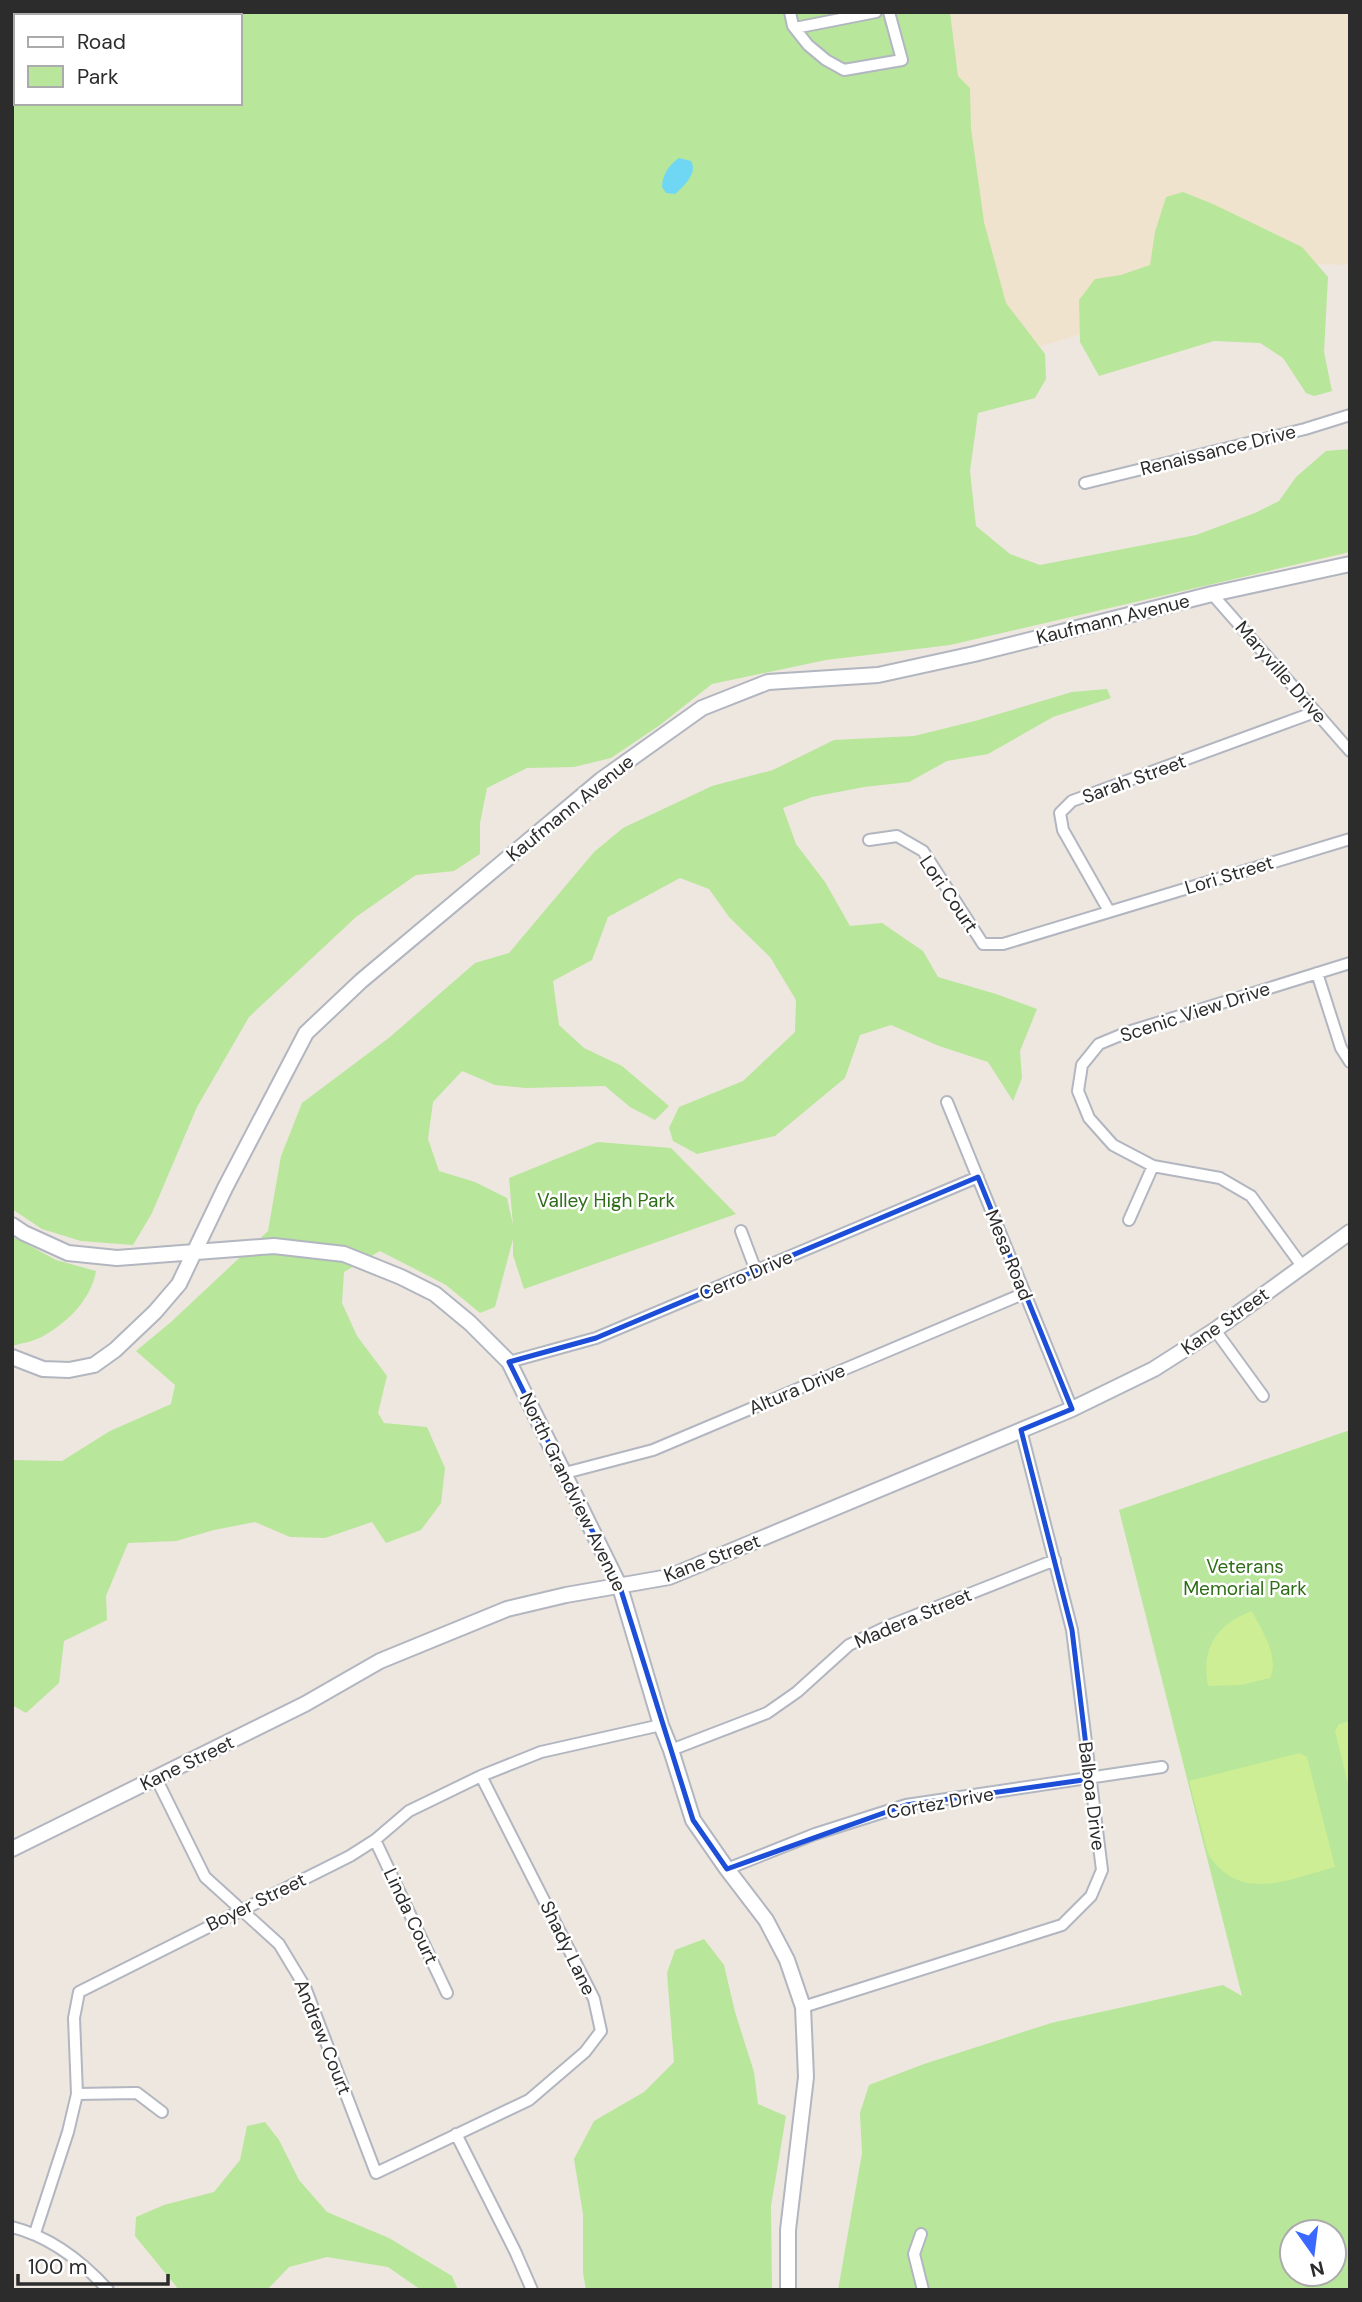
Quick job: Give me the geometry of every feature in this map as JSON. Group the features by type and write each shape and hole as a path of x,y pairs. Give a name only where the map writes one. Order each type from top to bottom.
{"street":[{"path":"790,12 795,28 808,45 844,70 902,60 889,12"},
{"path":"795,28 876,12"},
{"name":"Renaissance Drive","path":"1085,483 1305,429 1350,415"},
{"name":"Kaufmann Avenue","path":"12,1357 43,1369 69,1370 94,1365 115,1350 155,1312 179,1284 306,1033 361,981 601,780 702,708 768,682 878,675 974,654 1212,594 1350,564"},
{"name":"Maryville Drive","path":"1212,594 1350,751"},
{"name":"Sarah Street","path":"1109,911 1063,830 1060,813 1072,802 1315,712"},
{"name":"Lori Court","path":"869,840 897,836 923,851 983,944 1003,944 1109,911"},
{"name":"Lori Street","path":"1109,911 1350,839"},
{"name":"Scenic View Drive","path":"1302,1266 1251,1196 1220,1178 1153,1166 1113,1145 1088,1118 1078,1091 1082,1065 1099,1044 1128,1032 1350,963"},
{"path":"1317,973 1341,1048 1350,1062"},
{"name":"Mesa Road","path":"947,1102 1072,1409"},
{"path":"1129,1220 1153,1166"},
{"name":"Cerro Drive","path":"509,1362 596,1338 978,1177"},
{"name":"North Grandview Avenue","path":"12,1225 68,1253 117,1258 274,1246 344,1255 401,1277 435,1294 470,1323 509,1362 620,1587 661,1725 694,1820 766,1920 787,1960 803,2007 806,2077 788,2230 788,2290"},
{"path":"741,1231 756,1271"},
{"name":"Kane Street","path":"12,1849 305,1704 380,1661 507,1609 566,1595 669,1577 1072,1409 1154,1369 1215,1330 1350,1232"},
{"name":"Altura Drive","path":"565,1473 653,1450 1025,1293"},
{"path":"1215,1330 1263,1396"},
{"name":"Balboa Drive","path":"803,2007 1062,1925 1091,1896 1102,1870 1072,1630 1021,1430"},
{"name":"Madera Street","path":"671,1750 767,1713 797,1692 849,1645 886,1627 1055,1560"},
{"name":"Boyer Street","path":"35,2233 68,2132 77,2094 74,2018 79,1992 239,1909 349,1856 376,1840 409,1811 481,1776 541,1752 661,1725"},
{"name":"Cortez Drive","path":"727,1869 815,1834 906,1805 1161,1767"},
{"name":"Shady Lane","path":"376,2173 529,2100 584,2052 601,2031 594,1999 481,1776"},
{"name":"Andrew Court","path":"156,1778 205,1877 279,1944 305,1987 376,2173"},
{"name":"Linda Court","path":"376,1840 447,1993"},
{"path":"77,2094 137,2092 162,2112"},
{"path":"456,2134 532,2290"},
{"path":"12,2227 35,2233 68,2252 108,2290"},
{"path":"921,2234 914,2255 923,2290"}],"highlighted area":[{"path":"978,1177 1072,1409 1021,1430 1072,1630 1090,1779 906,1805 727,1869 693,1820 620,1587 509,1362 596,1338"}],"shaded area":[{"path":"950,12 1350,12 1350,265 1315,264 994,360"}],"green space":[{"path":"12,12 950,12 958,76 970,88 971,128 984,222 1006,303 1045,354 1046,379 1035,398 978,413 970,471 976,526 1010,554 1040,565 1196,535 1279,501 1296,477 1326,451 1350,449 1350,552 950,645 826,660 712,684 660,725 611,758 574,767 527,768 487,788 480,823 480,854 454,871 416,875 356,917 249,1017 197,1107 152,1213 133,1245 81,1241 42,1229 12,1209"},
{"path":"1183,192 1302,247 1328,277 1324,352 1332,391 1314,396 1306,393 1283,358 1260,343 1214,341 1099,376 1080,342 1079,300 1095,279 1121,275 1150,265 1155,232 1166,197"},
{"name":"Valley High Park","path":"1107,689 1111,698 1053,717 988,754 947,761 909,782 812,797 783,808 796,844 825,882 850,926 882,923 923,951 938,977 1037,1009 1020,1051 1022,1078 1013,1101 988,1062 939,1046 891,1025 860,1035 845,1078 775,1136 697,1154 673,1141 669,1128 679,1107 743,1081 795,1032 796,1000 770,957 729,917 709,889 680,878 608,917 592,960 553,981 559,1025 584,1048 622,1066 669,1106 655,1120 630,1107 605,1086 526,1088 495,1085 462,1071 433,1102 428,1139 439,1171 475,1182 507,1198 513,1225 509,1178 598,1142 671,1148 736,1214 524,1289 513,1255 513,1239 495,1307 480,1313 446,1285 380,1251 344,1272 342,1303 357,1336 387,1376 378,1413 384,1423 427,1427 445,1468 441,1503 421,1530 386,1543 372,1522 325,1538 290,1537 255,1522 176,1541 128,1543 106,1596 107,1620 64,1641 59,1683 26,1713 12,1705 12,1460 62,1461 110,1431 171,1404 175,1385 136,1351 268,1231 281,1156 302,1103 390,1037 475,963 509,953 594,852 623,828 712,786 773,770 834,740 914,736 1072,692"},
{"path":"12,1236 56,1260 96,1271 84,1300 70,1316 41,1337 12,1346"},
{"name":"Veterans Memorial Park","path":"1350,1430 1350,2290 838,2290 862,2153 860,2113 869,2085 924,2064 1051,2023 1223,1985 1242,1996 1119,1510"},
{"path":"1252,1611 1271,1652 1273,1661 1270,1678 1241,1685 1208,1686 1207,1660 1214,1639 1229,1623"},
{"path":"1350,1721 1350,1792 1335,1731 1339,1724"},
{"path":"1300,1753 1307,1757 1335,1867 1266,1884 1235,1879 1221,1869 1208,1854 1189,1781"},
{"path":"704,1939 724,1965 754,2072 758,2104 786,2116 771,2206 772,2290 586,2290 583,2273 583,2214 574,2159 594,2121 644,2092 674,2062 667,1973 675,1950"},
{"path":"265,2122 279,2140 299,2180 327,2212 389,2238 452,2276 458,2290 421,2290 388,2267 327,2257 289,2267 267,2290 179,2290 135,2236 136,2217 164,2205 214,2192 240,2160 247,2126"}],"water":[{"path":"679,158 691,161 693,170 686,183 675,194 666,193 662,187 663,178 669,167"}]}
